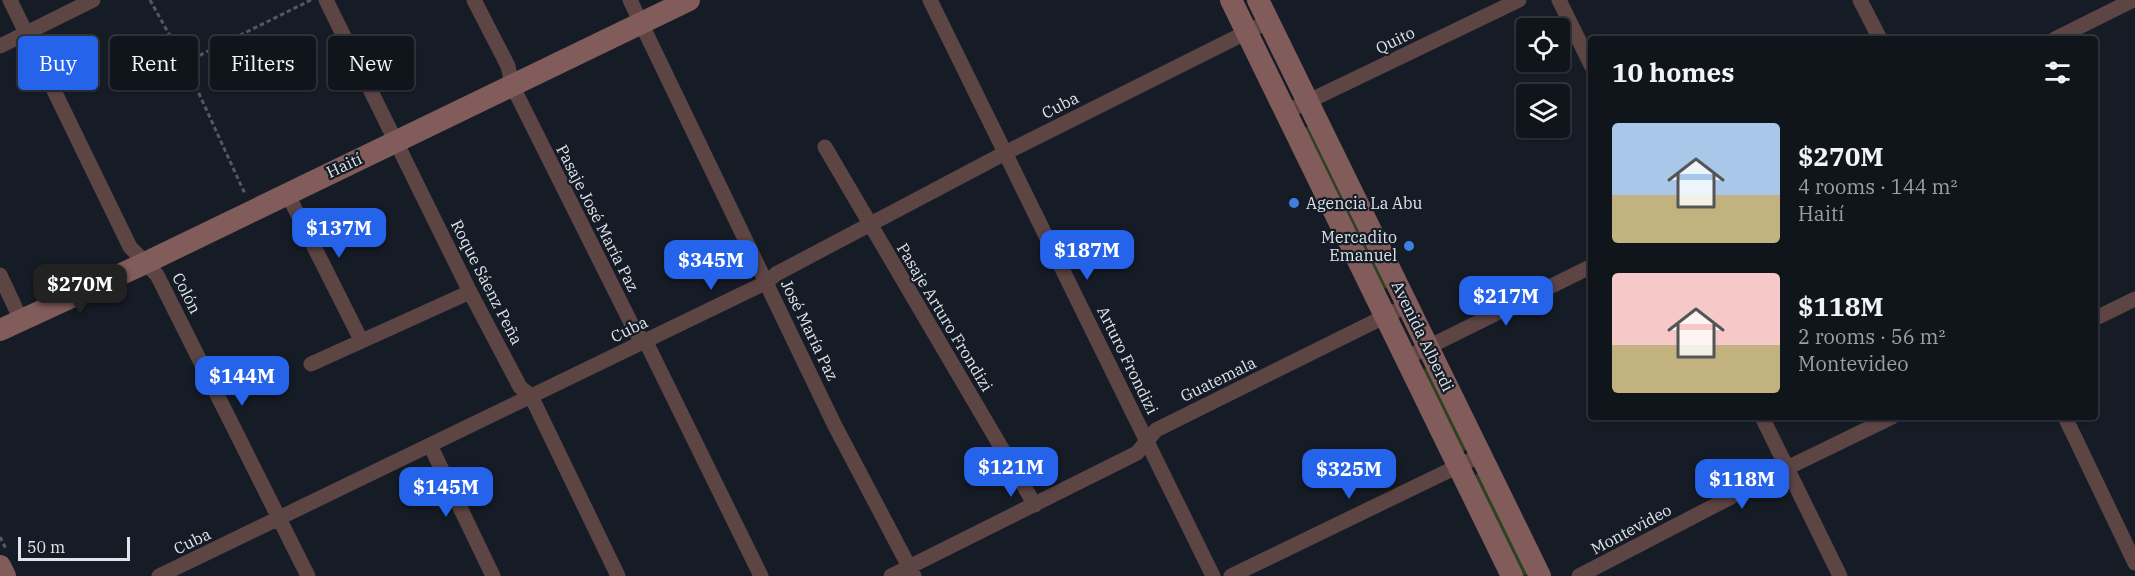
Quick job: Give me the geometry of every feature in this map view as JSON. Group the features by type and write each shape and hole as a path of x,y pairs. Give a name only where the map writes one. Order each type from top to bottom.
{"main road":[{"name":"Haití","path":"0,330 144,264 252,209 689,0"},
{"name":"Avenida Alberdi","path":"1231,0 1512,576"},
{"name":"Avenida Alberdi","path":"1258,0 1540,576"},
{"path":"0,566 5,576"}],"street":[{"name":"Colón","path":"10,0 130,247 157,275 308,576"},
{"path":"0,46 93,0"},
{"name":"Roque Sáenz Peña","path":"326,0 470,292 520,387 531,396 618,576"},
{"name":"Pasaje José María Paz","path":"474,0 508,66 512,86 636,333 646,342 762,576"},
{"name":"José María Paz","path":"630,0 834,424 912,572"},
{"name":"Arturo Frondizi","path":"930,0 1213,576"},
{"name":"Quito","path":"1286,112 1519,0"},
{"path":"1559,0 1588,59"},
{"path":"1860,0 1878,36"},
{"path":"2061,36 2133,0"},
{"name":"Cuba","path":"159,576 767,282 776,274 1005,153 1269,21"},
{"name":"Pasaje Arturo Frondizi","path":"825,147 1035,505"},
{"path":"287,193 361,340"},
{"path":"1406,358 1588,268"},
{"path":"0,275 21,320"},
{"path":"311,364 470,292"},
{"path":"2098,317 2135,299"},
{"name":"Guatemala","path":"891,576 912,572 1137,453 1156,430 1408,305"},
{"path":"1763,420 1840,576"},
{"name":"Montevideo","path":"1580,576 1787,468 1886,420"},
{"path":"2066,420 2135,563"},
{"path":"430,445 493,576"},
{"path":"1231,576 1481,455"}],"path":[{"path":"150,0 170,36"},
{"path":"198,56 311,0"},
{"path":"197,90 252,209"}],"green space":[{"path":"1313,126 1390,285 1383,290 1303,128"},
{"path":"1431,366 1470,448 1463,451 1422,370"},
{"path":"1482,472 1532,574 1523,576 1475,475"}],"place":[{"name":"Agencia La Abu","path":"1294,203"},
{"name":"Mercadito Emanuel","path":"1409,246"}]}
